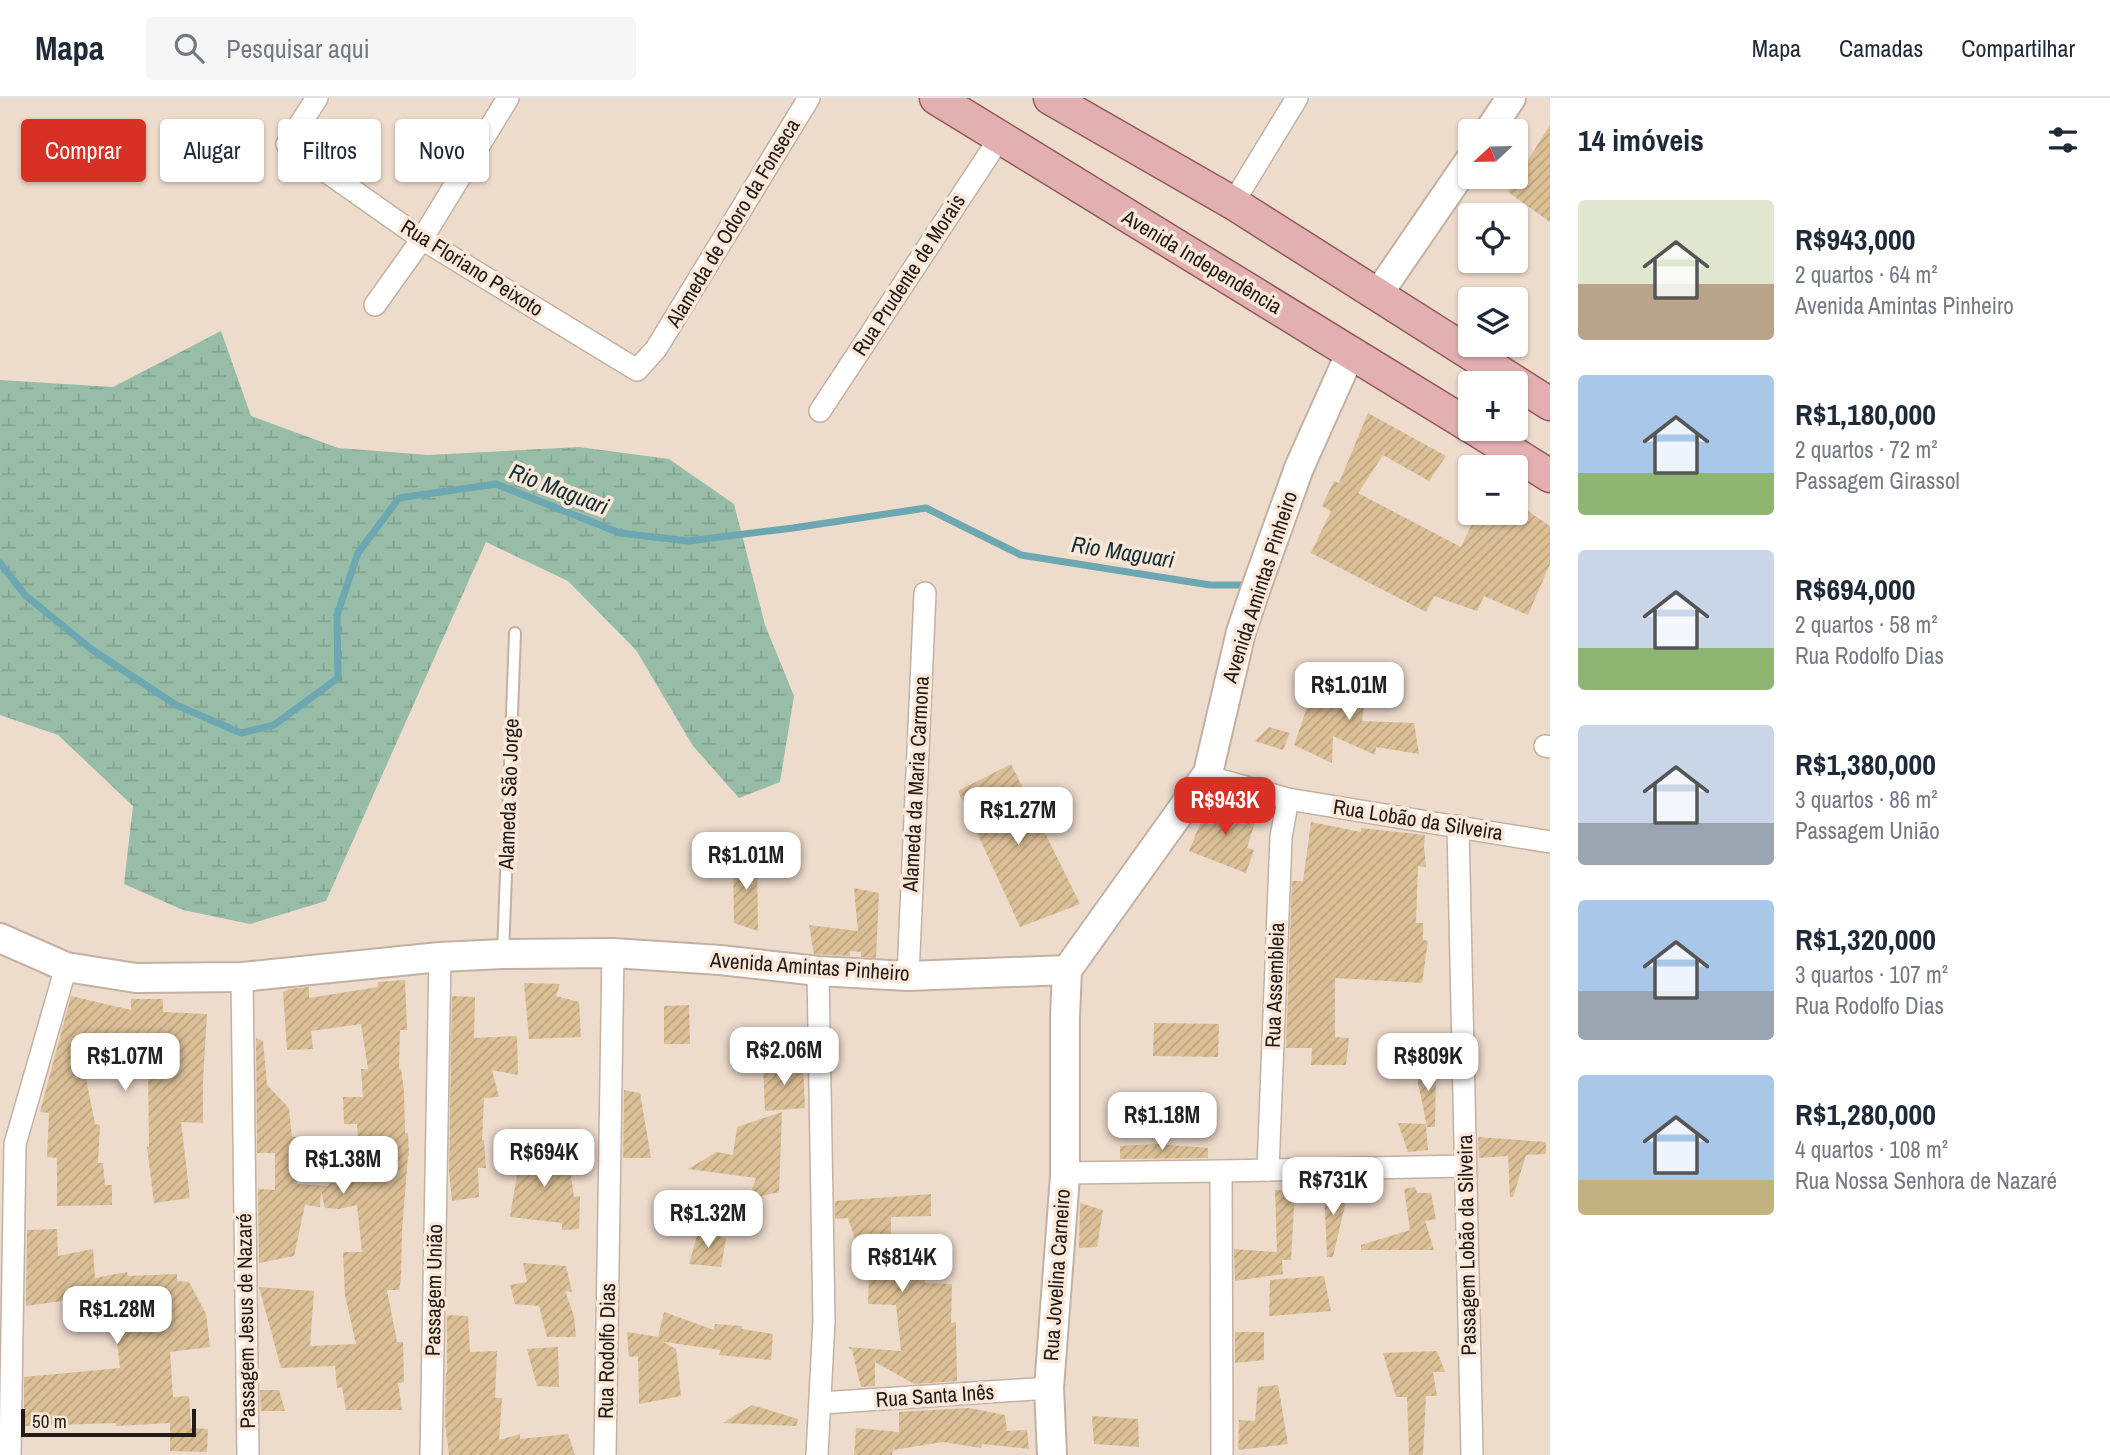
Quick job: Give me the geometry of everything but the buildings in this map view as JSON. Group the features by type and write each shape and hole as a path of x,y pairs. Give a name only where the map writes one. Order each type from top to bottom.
{"main road":[{"name":"Avenida Independência","path":"936,98 1458,419"},
{"path":"1049,98 1233,203 1550,404"},
{"path":"1494,441 1550,476"}],"street":[{"name":"Rua Floriano Peixoto","path":"317,98 287,144 422,239 637,370 656,349"},
{"path":"375,305 422,239 508,98"},
{"name":"Alameda de Odoro da Fonseca","path":"656,349 809,98"},
{"path":"1233,203 1297,98"},
{"path":"1497,119 1511,98"},
{"name":"Rua Prudente de Morais","path":"820,411 999,139"},
{"path":"1378,294 1458,177"},
{"name":"Avenida Amintas Pinheiro","path":"0,938 66,967 136,978 242,977 440,957 613,953 908,976 1067,970 1206,776 1241,632 1257,584 1299,468 1351,352"},
{"name":"Alameda da Maria Carmona","path":"908,976 925,593"},
{"name":"Rua Lobão da Silveira","path":"1206,776 1288,799 1550,842"},
{"name":"Rua Assembleia","path":"1268,1170 1281,838 1288,799"},
{"name":"Passagem Lobão da Silveira","path":"1458,826 1472,1455"},
{"name":"Rua Rodolfo Dias","path":"605,1455 613,953"},
{"name":"Passagem União","path":"431,1455 440,957"},
{"path":"10,1455 16,1144 66,967"},
{"name":"Rua Jovelina Carneiro","path":"1052,1455 1049,1388 1065,1173 1067,970"},
{"path":"817,1455 824,1321 818,971"},
{"name":"Passagem Jesus de Nazaré","path":"242,977 248,1455"},
{"path":"1065,1173 1465,1166"},
{"path":"1221,1171 1222,1455"},
{"name":"Rua Santa Inês","path":"821,1403 1049,1388"}],"lane":[{"name":"Alameda São Jorge","path":"503,954 515,633"}],"green space":[{"path":"221,331 251,416 338,448 428,455 579,447 669,459 734,504 765,625 794,696 780,782 739,798 693,746 636,650 568,581 486,542 326,901 250,924 183,910 124,884 133,806 58,735 0,715 0,380 113,387"}],"waterway":[{"name":"Rio Maguari","path":"0,563 25,595 91,649 176,705 241,733 274,725 338,678 337,615 358,553 399,498 496,484 620,533 688,541 926,508 1021,555 1210,585 1249,585"}]}
